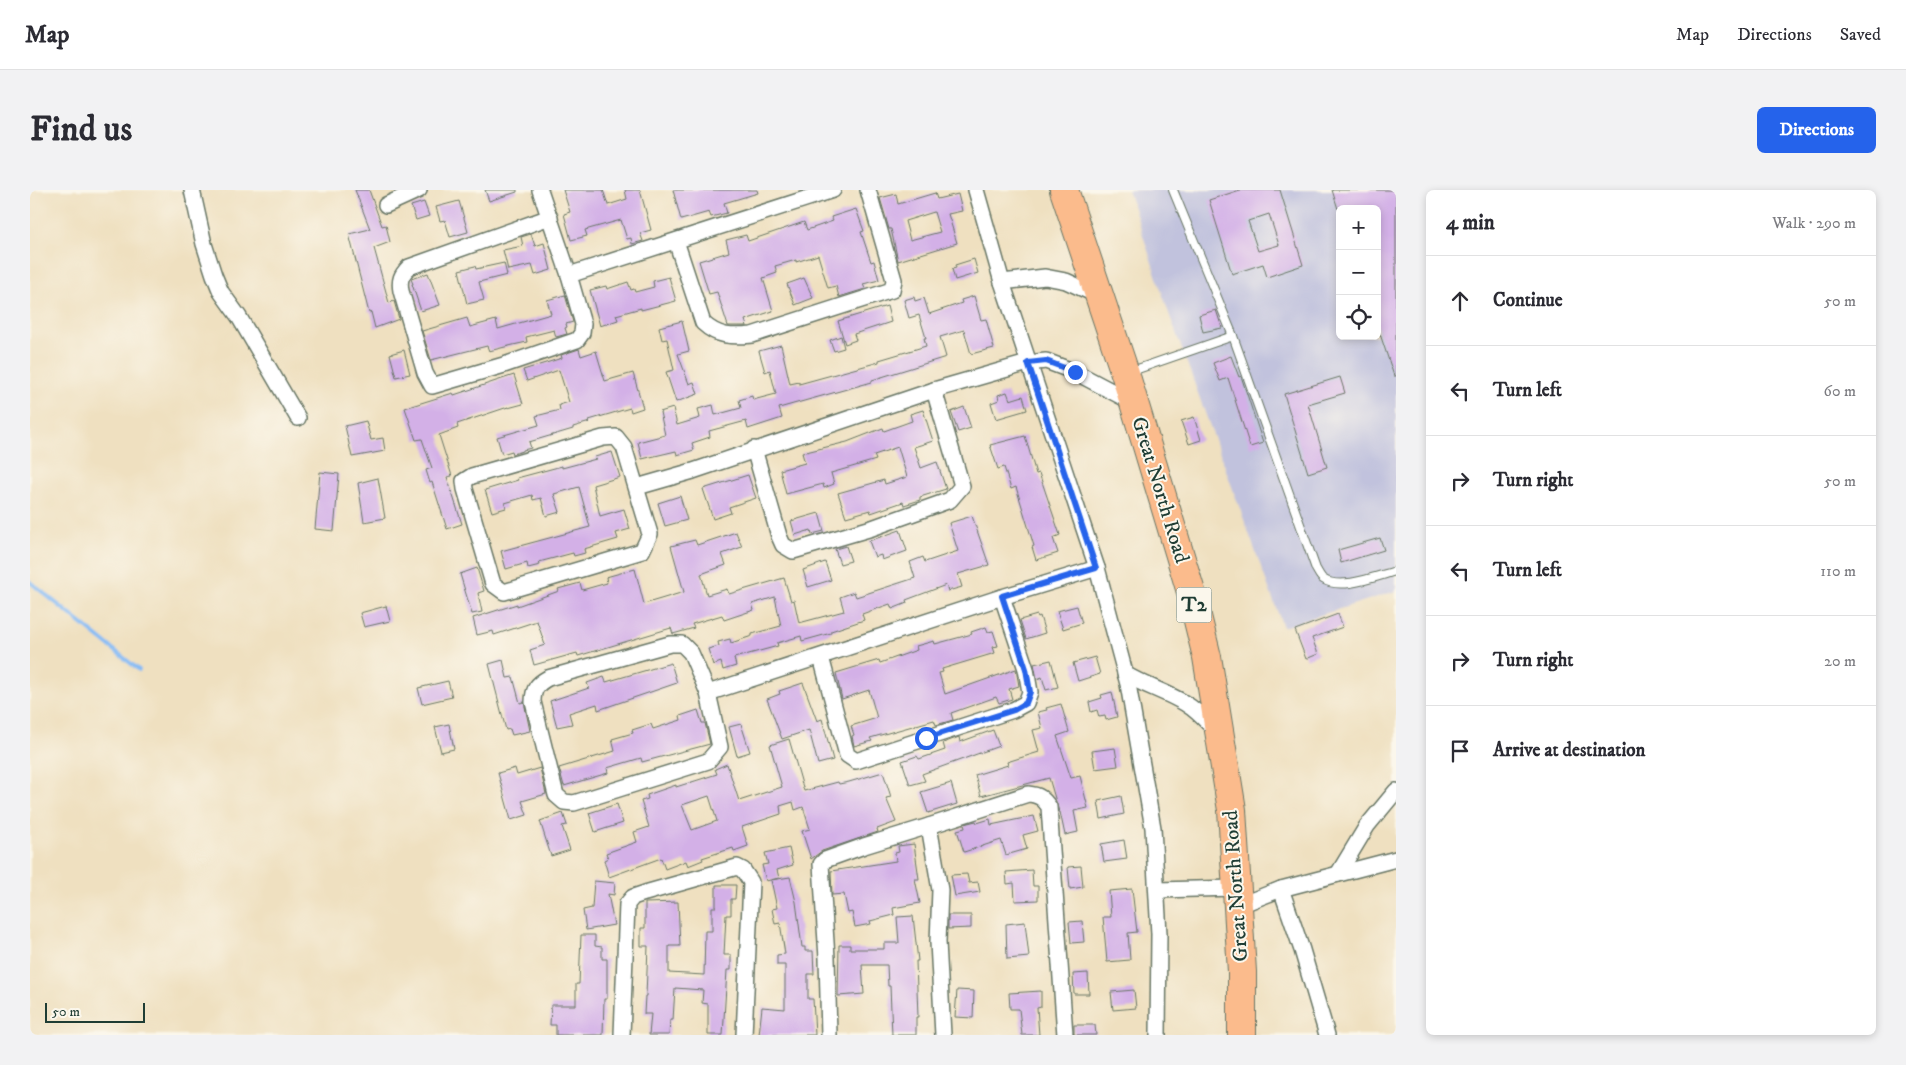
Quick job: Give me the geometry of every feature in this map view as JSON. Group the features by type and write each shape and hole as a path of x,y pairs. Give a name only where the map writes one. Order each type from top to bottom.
{"highway":[{"name":"Great North Road","path":"1064,190 1125,373 1191,592 1207,658 1232,810 1242,972 1242,1035"}],"street":[{"path":"192,190 204,244 221,292 239,317 298,418"},
{"path":"386,205 419,190"},
{"path":"540,190 550,217 569,275 583,324 582,333 577,340 504,365 432,386 425,373 401,292 399,281 402,274 409,267 550,217"},
{"path":"569,275 833,190"},
{"path":"676,241 703,322 711,330 722,335 752,334 892,290 894,280 868,190"},
{"path":"976,190 1002,282 1096,568 1125,674 1153,828 1159,934 1158,1035"},
{"path":"1002,282 1045,276 1066,281 1099,296"},
{"path":"638,487 693,471 934,390 1028,363 1046,361 1075,372 1134,404"},
{"path":"754,449 783,546 793,550 872,528 950,500 962,486 934,390"},
{"path":"616,437 624,448 638,487 650,534 642,551 504,592 493,584 464,481 472,476 603,438 616,437"},
{"path":"708,693 1002,596 1096,568"},
{"path":"821,657 847,755 856,761 1014,710 1026,703 1030,692 1026,669 1002,596"},
{"path":"670,644 682,644 691,653 708,693 720,747 708,761 574,802 564,802 556,794 532,702 533,692 538,683 548,678 670,644"},
{"path":"1125,674 1186,704 1220,735"},
{"path":"1338,874 1367,826 1396,791"},
{"path":"829,1035 827,958 821,864 825,860 864,846 1028,794 1038,795 1044,799 1049,807 1065,1035"},
{"path":"929,826 940,890 938,942 943,1035"},
{"path":"1157,890 1237,897 1281,889 1396,859"},
{"path":"622,1035 627,904 633,897 737,867 743,870 751,882 744,1035"},
{"path":"1281,889 1302,950 1326,1035"}],"lane":[{"path":"1173,190 1233,336 1316,569 1322,578 1337,584 1396,571"},
{"path":"1125,373 1233,336"}],"shaded area":[{"path":"1128,190 1396,190 1396,591 1283,627 1167,308"}],"building":[{"path":"355,190 369,190 382,226 386,225 390,242 374,248 389,303 394,301 399,319 375,328 371,312 369,313 349,234 370,229"},
{"path":"485,190 517,190 517,192 489,201"},
{"path":"563,190 603,190 608,205 627,199 625,190 640,190 651,230 640,233 643,241 632,244 631,238 627,239 621,220 585,230 587,236 571,240 564,214 570,212"},
{"path":"673,190 757,190 758,193 724,203 727,213 711,217 709,212 681,220"},
{"path":"1240,190 1280,190 1303,265 1267,277 1263,264 1232,274 1209,200","holes":["1269,214 1279,245 1258,251 1248,221"]},
{"path":"1332,190 1396,190 1396,376 1394,376 1381,337 1381,205 1337,205"},
{"path":"935,193 937,199 958,194 962,211 948,214 957,243 898,261 891,229 889,229 880,198 896,194 898,204","holes":["934,212 940,232 910,240 905,221"]},
{"path":"459,201 468,232 450,237 445,220 440,221 436,207"},
{"path":"424,202 429,216 416,220 411,206"},
{"path":"856,209 864,231 861,232 871,262 874,261 879,280 863,284 865,289 839,297 836,286 828,288 818,255 775,266 777,273 763,278 773,311 745,320 747,326 728,326 717,292 709,294 699,261 729,252 726,240 746,235 748,241 804,222 807,230 833,221 831,217"},
{"path":"531,234 535,246 544,243 551,270 535,275 532,265 508,270 503,250 523,246 521,237"},
{"path":"974,259 978,273 955,280 952,269 956,268 955,265"},
{"path":"504,263 507,275 479,282 484,300 467,304 459,270 475,266 476,269"},
{"path":"428,273 440,305 421,311 411,279"},
{"path":"669,277 676,301 616,315 618,320 600,326 590,290 606,286 607,289 628,282 631,290 634,289 635,292 654,287 653,281"},
{"path":"804,278 813,298 795,305 787,284"},
{"path":"565,295 573,322 566,324 567,334 556,337 554,330 526,337 527,342 489,351 487,346 431,360 422,331 467,318 470,327 496,320 498,329 551,314 547,300"},
{"path":"974,296 981,320 986,319 994,348 971,354 964,330 940,337 946,357 872,380 872,382 779,408 782,418 748,429 746,421 709,431 710,437 692,443 694,450 677,455 676,451 642,459 638,442 665,435 660,412 673,408 677,425 700,418 698,409 713,405 715,415 741,408 739,400 752,396 753,400 776,394 770,370 765,372 759,351 781,345 790,384 799,382 799,384 879,362 879,360 926,346 924,338 926,338 919,315 909,318 904,300 914,297 915,301 924,298 929,314 962,303 961,300"},
{"path":"887,306 891,322 854,334 856,340 845,344 838,321"},
{"path":"1216,310 1222,328 1203,332 1199,315"},
{"path":"682,321 689,351 678,354 689,384 694,382 698,394 676,402 666,372 674,370 667,339 662,340 659,327"},
{"path":"841,336 844,348 834,351 830,340"},
{"path":"579,349 581,356 596,351 605,381 633,373 643,408 631,412 630,408 589,420 590,422 573,427 573,429 529,442 531,448 513,454 512,451 502,454 497,437 539,425 536,416 560,410 559,405 569,402 559,370 527,381 523,370 562,358 561,355"},
{"path":"404,350 410,374 396,377 390,354"},
{"path":"1231,356 1239,377 1241,376 1263,443 1250,447 1228,378 1220,381 1213,363"},
{"path":"514,375 523,404 457,424 458,428 439,435 452,476 447,477 462,524 447,529 432,482 430,483 426,470 432,468 422,439 416,440 405,408 453,393 454,395"},
{"path":"1340,377 1345,393 1308,404 1327,467 1308,473 1284,394"},
{"path":"1007,392 1010,400 1023,396 1027,410 996,419 991,403 999,400 998,395"},
{"path":"964,407 971,428 958,432 951,412"},
{"path":"923,410 933,441 914,447 921,468 937,462 946,489 920,497 920,500 904,505 903,502 871,513 870,510 846,517 838,493 884,480 885,484 907,477 898,447 874,455 876,460 831,473 834,484 824,488 823,484 786,494 780,470 805,463 802,453 847,442 883,428 884,431 912,421 910,414"},
{"path":"1194,417 1201,440 1189,444 1181,421"},
{"path":"366,421 371,440 383,438 385,451 352,457 345,426"},
{"path":"1025,436 1036,474 1039,473 1060,535 1053,538 1058,553 1036,560 1032,547 1034,546 1016,487 1011,489 1004,467 998,469 990,445"},
{"path":"612,452 620,477 593,485 600,516 624,509 630,529 616,533 618,539 584,549 585,553 574,556 573,553 539,562 540,565 528,568 527,563 506,569 501,551 590,527 579,487 554,494 560,512 546,516 541,498 533,500 532,495 505,503 506,508 492,512 485,490 518,480 517,478 596,459 595,457"},
{"path":"320,472 339,474 334,531 315,529"},
{"path":"748,475 756,498 729,507 731,513 713,519 703,489"},
{"path":"378,478 385,518 364,522 358,483"},
{"path":"680,496 687,520 665,526 658,503"},
{"path":"819,513 824,531 812,534 811,530 795,535 791,521"},
{"path":"972,516 989,565 958,574 962,587 948,591 946,585 906,600 907,603 892,609 890,604 862,614 864,620 831,631 831,633 802,641 801,636 777,643 778,646 734,658 736,666 723,670 721,662 713,665 708,649 719,646 718,642 730,639 731,643 752,636 752,634 781,626 775,597 752,604 754,610 724,620 722,615 692,624 694,628 673,634 671,628 578,656 577,653 534,665 530,650 545,645 537,621 494,635 493,631 477,635 473,618 517,604 517,606 559,591 558,589 580,583 582,590 607,583 606,577 635,569 644,604 684,592 671,546 695,540 697,545 736,532 742,547 722,554 726,565 701,574 707,595 727,589 729,594 784,578 791,601 794,600 799,623 844,611 840,597 854,592 856,597 915,578 910,562 923,557 925,562 958,551 949,523"},
{"path":"900,530 907,551 882,560 881,555 875,557 869,541"},
{"path":"1380,538 1384,550 1341,563 1338,550"},
{"path":"846,546 851,561 840,564 835,549"},
{"path":"825,562 831,580 808,587 803,570"},
{"path":"477,568 484,591 478,593 482,612 472,614 460,574"},
{"path":"386,606 390,621 364,627 360,613"},
{"path":"1077,606 1082,623 1063,629 1057,611"},
{"path":"1338,614 1343,627 1312,638 1318,654 1306,659 1295,630"},
{"path":"1037,615 1038,617 1040,616 1045,633 1026,639 1020,620"},
{"path":"986,627 988,632 993,631 998,646 993,647 995,653 942,669 943,672 939,673 945,694 1016,669 1019,686 1009,689 1012,699 999,703 996,697 951,713 953,720 936,725 934,720 870,738 872,741 854,746 852,736 854,735 851,726 877,718 869,690 842,699 836,673 879,660 880,663 917,650 916,646 934,641 935,644 972,634 971,632"},
{"path":"1095,657 1100,674 1078,681 1073,663"},
{"path":"503,660 507,678 513,677 520,703 524,702 530,731 512,735 510,729 506,730 489,664"},
{"path":"1051,660 1058,687 1046,690 1042,677 1037,679 1034,664"},
{"path":"671,663 677,683 598,710 597,704 569,713 572,724 557,727 550,701 589,688 587,683 604,677 606,682"},
{"path":"448,681 452,697 422,704 418,688"},
{"path":"803,683 817,721 822,719 833,760 818,764 809,730 782,739 767,699 780,694 779,691"},
{"path":"1112,692 1117,717 1106,720 1105,716 1099,717 1097,710 1091,712 1089,702 1102,698 1101,695"},
{"path":"1061,704 1069,732 1057,736 1071,778 1080,776 1088,808 1074,811 1078,832 1065,835 1049,778 981,796 975,775 1008,765 1007,762 1039,752 1033,730 1042,728 1038,712"},
{"path":"698,710 702,723 705,723 710,744 642,762 641,758 607,768 608,773 564,786 559,768 615,751 612,739 633,733 632,730 651,724 653,729 681,720 680,716"},
{"path":"449,724 454,749 441,752 435,727"},
{"path":"741,724 750,752 737,756 729,727"},
{"path":"993,730 999,746 922,774 925,781 910,785 902,761 917,756 919,759 945,750 943,743 959,737 960,742"},
{"path":"789,739 804,791 838,782 839,784 849,782 883,772 891,797 886,798 896,822 877,829 878,832 822,851 811,859 802,831 810,829 803,807 795,810 793,802 780,806 781,814 742,827 748,846 734,851 733,848 702,858 703,860 688,866 686,861 665,869 661,858 609,877 604,860 608,858 606,853 637,842 634,832 649,827 641,801 648,799 647,795 717,774 715,769 727,764 739,801 782,787 770,745","holes":["709,796 717,821 692,830 682,805"]},
{"path":"1115,748 1118,766 1095,769 1092,751"},
{"path":"515,768 517,775 540,768 546,794 522,801 527,815 511,820 498,773"},
{"path":"951,783 957,804 928,813 921,792"},
{"path":"1121,796 1124,814 1101,819 1098,801"},
{"path":"617,804 623,823 595,832 589,813"},
{"path":"563,813 567,825 562,826 570,850 551,856 540,821"},
{"path":"1034,816 1038,831 1023,835 1027,849 1006,855 1001,840 964,852 957,830 965,828 964,824 990,819 991,825"},
{"path":"1124,840 1127,859 1104,862 1101,844"},
{"path":"914,844 919,879 915,879 920,903 893,908 894,915 870,921 871,924 855,927 852,912 848,913 844,894 832,895 831,871 896,861 895,853 899,852 898,846"},
{"path":"789,848 793,865 777,870 779,878 766,881 762,865 768,864 765,853"},
{"path":"1081,866 1083,887 1070,889 1068,867"},
{"path":"1032,870 1033,886 1038,886 1038,900 1015,901 1014,883 1007,884 1006,872"},
{"path":"967,874 969,883 978,882 980,892 955,896 951,875"},
{"path":"790,877 796,902 802,947 805,947 805,951 813,951 814,974 808,974 808,999 813,999 815,1035 759,1035 762,1007 785,1009 785,965 777,965 777,955 785,954 780,923 775,924 772,909 777,908 771,880"},
{"path":"594,881 615,883 614,895 608,894 614,925 586,930 583,910 592,908"},
{"path":"716,885 736,885 735,899 731,899 731,915 726,915 724,955 731,955 731,970 727,970 723,1035 708,1035 708,1004 702,1003 703,990 675,988 673,1020 670,1020 669,1035 649,1035 651,1014 644,1014 648,946 641,946 641,928 645,928 645,903 678,902 680,946 669,946 669,973 704,975 705,931 712,931 712,907 716,907"},
{"path":"1132,889 1137,932 1128,933 1130,960 1107,962 1103,917 1111,917 1109,891"},
{"path":"948,915 971,915 971,928 948,929"},
{"path":"913,916 918,961 916,961 918,1017 916,1017 916,1035 892,1035 887,965 862,965 864,994 838,996 839,945 850,945 850,949 884,949 884,943 899,943 897,917"},
{"path":"1082,921 1084,942 1071,943 1069,922"},
{"path":"1025,922 1029,957 1007,959 1006,924"},
{"path":"581,935 595,935 595,946 602,947 602,959 607,959 607,999 604,999 603,1035 556,1035 556,1025 550,1025 551,1005 576,1005"},
{"path":"1088,973 1089,994 1074,994 1073,974"},
{"path":"957,990 974,991 973,1018 955,1017"},
{"path":"1134,990 1136,1008 1113,1010 1111,992"},
{"path":"1041,991 1041,1007 1037,1008 1039,1035 1022,1035 1019,1009 1010,1009 1009,993"},
{"path":"1074,1025 1095,1025 1096,1035 1074,1035"}],"waterway":[{"path":"30,582 139,670"}],"route":[{"path":"926,738 1014,710 1026,703 1030,692 1026,669 1002,596 1096,568 1028,363 1046,361 1075,372"}]}
